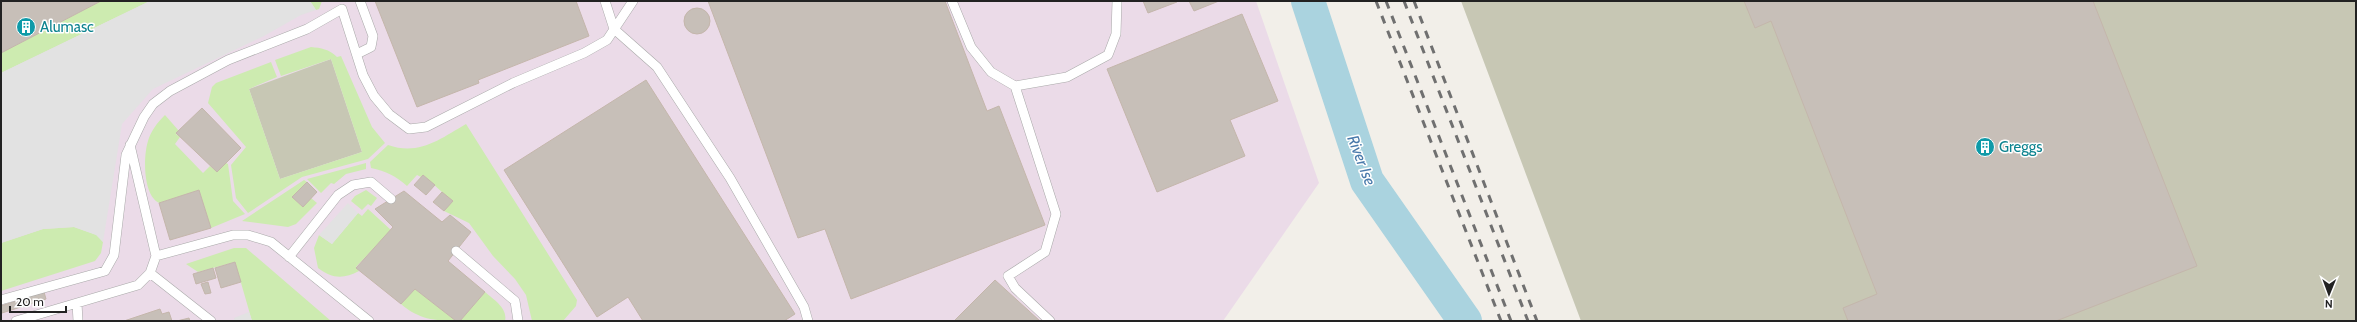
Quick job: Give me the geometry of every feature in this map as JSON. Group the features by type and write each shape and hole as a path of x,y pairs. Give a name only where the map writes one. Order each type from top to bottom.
{"lane":[{"path":"357,54 371,47 373,36 360,1"},
{"path":"605,1 614,29 657,67 730,178 804,307 808,321"},
{"path":"1,300 105,271 114,255 119,200 126,155 144,117 153,104 170,91 228,60 307,29 341,5 363,75 374,96 389,114 409,129 426,127 512,83 584,53 606,40 633,1"},
{"path":"952,1 971,47 991,72 1015,86 1067,77 1108,55 1116,34 1117,1"},
{"path":"1015,86 1056,214 1044,252 1008,276 1015,288 1050,321"},
{"path":"16,321 138,285 150,272 156,256 130,146"},
{"path":"289,257 338,195 353,185 371,182 391,199"},
{"path":"156,256 233,235 248,235 271,242 369,321"},
{"path":"456,251 515,301 518,321"},
{"path":"150,272 211,321"},
{"path":"77,303 78,321"}],"shaded area":[{"path":"101,1 1256,1 1319,183 1223,321 1,321 1,53"},
{"path":"150,1 310,1 316,10 301,15 264,36 153,89 122,124 103,242 96,235 74,227 43,229 1,243 1,73"},
{"path":"1461,1 2356,1 2356,321 1581,321"},
{"path":"331,59 362,152 280,179 249,89"},
{"path":"348,203 358,213 332,244 319,235"},
{"path":"249,312 252,321 235,321 234,318"}],"green space":[{"path":"101,1 150,1 1,73 1,53"},
{"path":"310,1 322,1 319,9 316,10"},
{"path":"311,47 322,48 337,57 341,56 372,127 385,143 368,159 302,177 248,213 236,198 231,165 246,147 208,103 212,87 216,83 271,62 277,77 249,89 280,179 362,152 331,59 281,76 275,60"},
{"path":"165,115 179,131 176,134 180,137 175,144 203,173 210,166 217,172 226,163 228,164 233,201 245,214 211,228 199,190 159,203 154,199 147,184 145,166 146,148 153,130"},
{"path":"466,124 577,300 576,306 563,321 532,321 526,295 515,279 493,256 469,223 444,211 452,201 423,175 421,177 417,175 407,186 390,174 371,168 370,162 388,145 399,148 419,147 438,140"},
{"path":"366,163 366,169 346,174 334,184 331,183 321,193 307,179"},
{"path":"304,180 307,182 292,197 303,207 311,198 317,203 296,224 288,227 242,221"},
{"path":"366,190 377,198 371,206 368,204 362,210 351,201 355,196"},
{"path":"368,209 391,230 356,267 359,271 354,274 338,277 323,272 318,268 314,248 319,235 332,244 358,213 362,216"},
{"path":"74,227 97,235 103,242 101,253 95,261 1,291 1,243 43,229"},
{"path":"234,248 246,248 331,321 252,321 235,262 198,272 186,264"},
{"path":"415,289 456,321 434,320 420,316 407,309 401,304"},
{"path":"485,292 502,308 505,321 460,321"}],"building":[{"name":"Alumasc","path":"1,1 101,1 1,53"},
{"path":"375,1 576,1 589,36 478,80 479,83 417,107"},
{"path":"708,1 945,1 987,111 999,106 1045,225 851,299 825,229 798,238"},
{"path":"1143,1 1177,1 1177,2 1148,13"},
{"path":"1189,1 1219,1 1194,11"},
{"name":"Greggs","path":"1744,1 2093,1 2197,266 2056,321 1848,321 1843,308 1877,294 1771,21 1755,28"},
{"path":"697,8 706,12 710,21 706,30 697,34 688,30 684,21 688,12"},
{"path":"1242,14 1278,101 1230,120 1245,156 1157,192 1107,69"},
{"path":"646,80 795,314 784,321 643,321 628,297 597,317 504,170"},
{"path":"202,108 241,148 217,172 176,133"},
{"path":"423,175 435,185 426,195 414,185"},
{"path":"307,182 317,192 303,207 292,197"},
{"path":"199,190 211,228 170,240 159,203"},
{"path":"404,191 442,222 450,215 471,232 448,261 485,292 460,321 456,321 415,289 401,304 356,268 393,227 375,209"},
{"path":"442,192 453,201 444,211 433,202"},
{"path":"235,262 241,282 221,288 215,268"},
{"path":"213,268 216,278 196,284 193,274"},
{"path":"995,280 1040,321 954,321"},
{"path":"208,282 211,293 205,294 201,284"},
{"path":"44,292 46,299 2,313 1,306"},
{"path":"160,309 162,314 169,312 172,321 124,321"},
{"path":"189,318 190,321 177,321"}],"waterway":[{"name":"River Ise","path":"1308,1 1367,181 1465,321"}],"railway":[{"path":"1376,1 1501,321"},
{"path":"1386,1 1511,321"},
{"path":"1404,1 1528,321"},
{"path":"1414,1 1537,321"}],"place":[{"name":"Alumasc","path":"26,27"},
{"name":"Greggs","path":"1985,147"}]}
